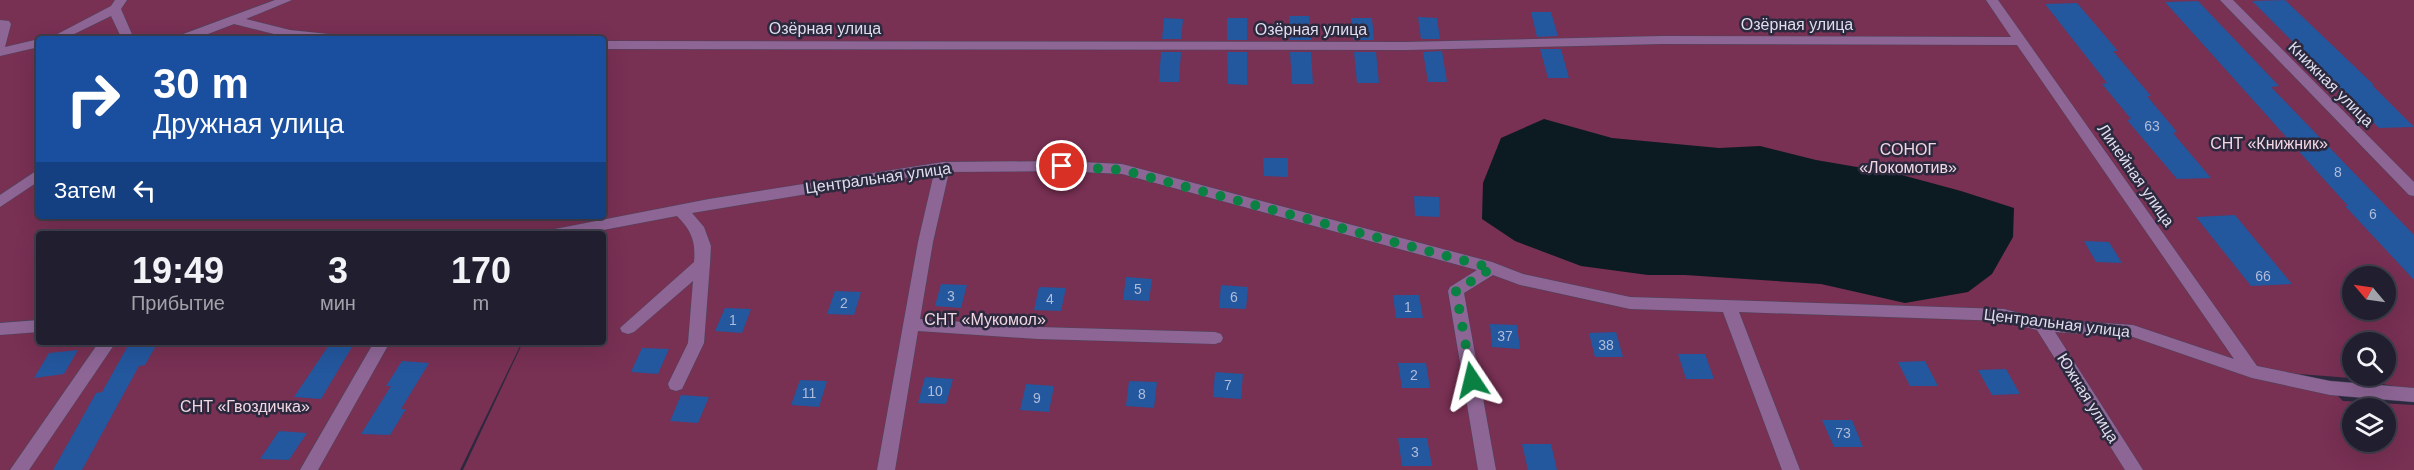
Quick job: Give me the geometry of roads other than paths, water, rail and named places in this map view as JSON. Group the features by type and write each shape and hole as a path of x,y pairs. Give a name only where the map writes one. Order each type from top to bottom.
{"street":[{"path":"191,36 286,0"},
{"name":"Линейная улица","path":"1992,0 2252,371"},
{"name":"Книжная улица","path":"2226,0 2414,191"},
{"path":"59,36 118,4 122,29 126,36"},
{"path":"233,20 290,34 309,36"},
{"path":"0,24 5,24 0,45"},
{"name":"Озёрная улица","path":"606,45 1406,46 1662,40 2019,41"},
{"path":"0,52 36,44"},
{"name":"Центральная улица","path":"571,231 680,210 943,167 1062,166 1122,170 1492,268 1520,279 1630,303 2004,315 2042,325 2133,331 2252,371 2330,388 2414,395"},
{"path":"886,470 895,430 928,217 943,167"},
{"path":"0,202 36,176"},
{"path":"676,384 696,343 703,246 697,226 680,210"},
{"path":"628,328 702,264"},
{"path":"1487,470 1456,291 1492,268"},
{"path":"1729,306 1791,470"},
{"path":"911,324 1038,333 1215,338"},
{"name":"Южная улица","path":"2042,325 2134,470"},
{"path":"0,329 36,326"},
{"path":"19,470 106,345"},
{"path":"309,470 380,345"}],"park label":[{"name":"СНТ «Книжник»","path":"2269,143"},
{"name":"СОНОГ «Локомотив»","path":"1908,158"},
{"name":"СНТ «Мукомол»","path":"985,319"},
{"name":"СНТ «Гвоздичка»","path":"245,406"}]}
